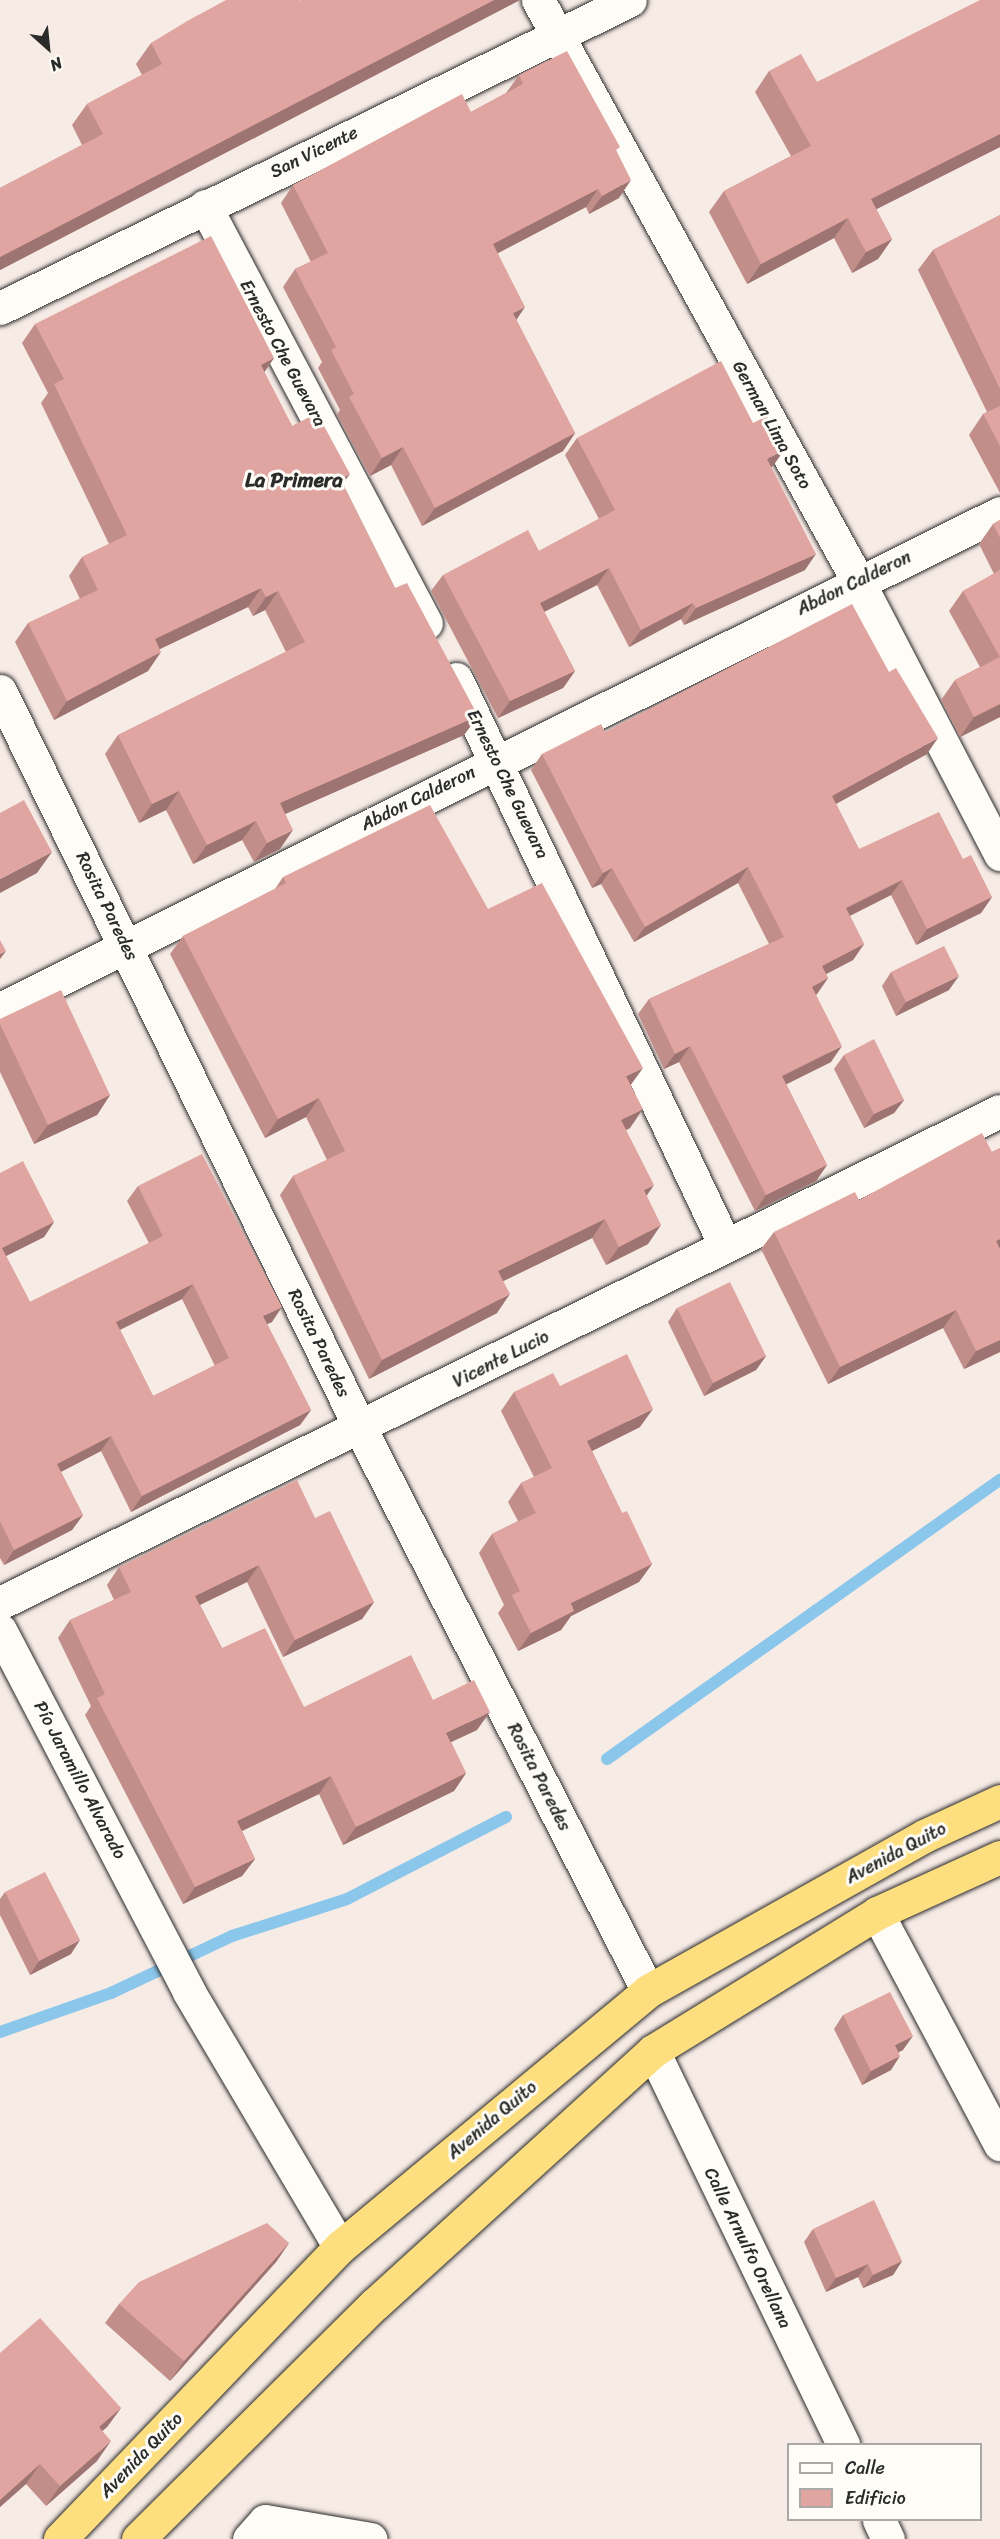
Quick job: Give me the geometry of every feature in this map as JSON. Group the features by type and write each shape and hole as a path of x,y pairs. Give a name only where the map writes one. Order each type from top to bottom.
{"highway":[{"name":"Avenida Quito","path":"60,2539 340,2247 648,1990 924,1836 1000,1801"},
{"path":"138,2539 375,2304 653,2051 878,1913 1000,1857"}],"street":[{"name":"German Lima Soto","path":"538,0 858,581 1000,854"},
{"name":"San Vicente","path":"0,308 556,33 630,0"},
{"name":"Ernesto Che Guevara","path":"205,206 498,758 725,1245"},
{"name":"Abdon Calderon","path":"0,1009 126,942 1000,513"},
{"name":"Rosita Paredes","path":"0,691 126,942 361,1430 648,1990"},
{"name":"Vicente Lucio","path":"0,1603 361,1430 725,1245 1000,1111"},
{"name":"Pío Jaramillo Alvarado","path":"0,1630 160,1930 189,1992 340,2247"},
{"path":"878,1913 1000,2144"},
{"name":"Calle Arnulfo Orellana","path":"653,2051 842,2443"},
{"path":"249,2539 265,2521 370,2539"},
{"path":"879,2521 888,2539"}],"building":[{"path":"226,0 494,0 0,257 0,188 103,134 87,104 162,64 151,43"},
{"path":"980,0 1000,0 1000,134 871,199 892,239 866,252 848,218 761,264 724,191 811,146 769,71 801,54 817,82"},
{"path":"567,51 620,147 616,150 631,180 602,196 598,189 493,244 525,307 513,313 575,433 435,508 403,447 382,458 349,397 354,394 331,350 336,347 295,269 328,253 293,185 462,94 471,112 523,84 519,75"},
{"path":"1000,215 1000,389 933,250"},
{"path":"211,236 274,358 261,365 292,426 317,413 350,474 340,479 395,588 407,583 478,716 280,803 293,830 267,843 256,821 207,845 179,791 152,804 118,735 305,642 278,591 266,597 261,588 155,639 161,652 67,701 28,623 98,590 82,557 127,535 54,384 64,379 35,324"},
{"path":"721,361 753,423 767,416 785,449 767,459 816,554 696,608 693,603 641,630 609,568 540,603 575,671 510,701 443,575 528,530 539,551 615,510 577,438"},
{"path":"1000,406 1000,446 983,414"},
{"path":"1000,520 1000,538 993,524"},
{"path":"1000,570 1000,657 963,591"},
{"path":"852,604 889,672 896,668 938,738 832,796 859,849 939,812 963,859 971,855 992,897 927,929 902,880 846,908 864,944 822,966 828,978 812,987 842,1046 782,1076 827,1165 766,1195 690,1046 675,1054 649,999 784,937 748,867 645,927 612,868 603,873 542,754 601,724 605,732"},
{"path":"1000,657 1000,704 974,717 955,680"},
{"path":"24,800 52,852 0,879 0,813"},
{"path":"430,805 488,909 542,883 643,1068 626,1076 643,1109 621,1120 654,1185 644,1190 661,1225 619,1247 605,1219 498,1271 510,1294 382,1360 293,1176 345,1151 319,1098 278,1119 183,936 286,883 283,877"},
{"path":"0,940 6,951 0,954"},
{"path":"944,946 959,976 906,1002 891,972"},
{"path":"61,990 110,1095 48,1125 0,1024 0,1019"},
{"path":"874,1039 904,1100 874,1114 844,1055"},
{"path":"982,1133 992,1152 1000,1148 1000,1239 996,1241 1000,1249 1000,1340 976,1351 956,1310 840,1367 774,1232 855,1192 859,1200"},
{"path":"202,1154 282,1307 263,1316 311,1410 142,1496 111,1436 57,1464 83,1515 14,1550 0,1521 0,1173 23,1161 54,1222 2,1248 30,1302 163,1236 138,1186","holes":["193,1284 229,1358 153,1396 116,1322"]},
{"path":"730,1282 766,1356 713,1383 677,1308"},
{"path":"627,1354 653,1409 587,1441 622,1513 627,1511 652,1564 571,1603 574,1611 531,1633 512,1595 520,1591 492,1534 536,1513 521,1483 552,1468 514,1392 553,1373 560,1386"},
{"path":"297,1480 315,1518 330,1511 374,1602 295,1640 259,1565 195,1596 222,1648 265,1628 304,1707 411,1655 433,1700 474,1680 490,1712 446,1733 466,1773 356,1827 331,1776 237,1821 255,1859 195,1887 97,1698 105,1694 70,1620 131,1592 119,1567"},
{"path":"45,1872 80,1940 39,1961 5,1892"},
{"path":"890,1992 913,2036 895,2045 900,2056 871,2071 843,2015"},
{"path":"874,2200 902,2261 873,2275 868,2264 836,2278 813,2229"},
{"path":"267,2223 289,2243 184,2361 119,2304 139,2282"},
{"path":"40,2318 121,2408 99,2427 111,2441 60,2486 40,2464 0,2500 0,2353"}],"waterway":[{"path":"607,1759 1000,1480"},
{"path":"0,2032 111,1993 232,1936 347,1899 506,1817"}],"district":[{"name":"La Primera","path":"294,480"}]}
